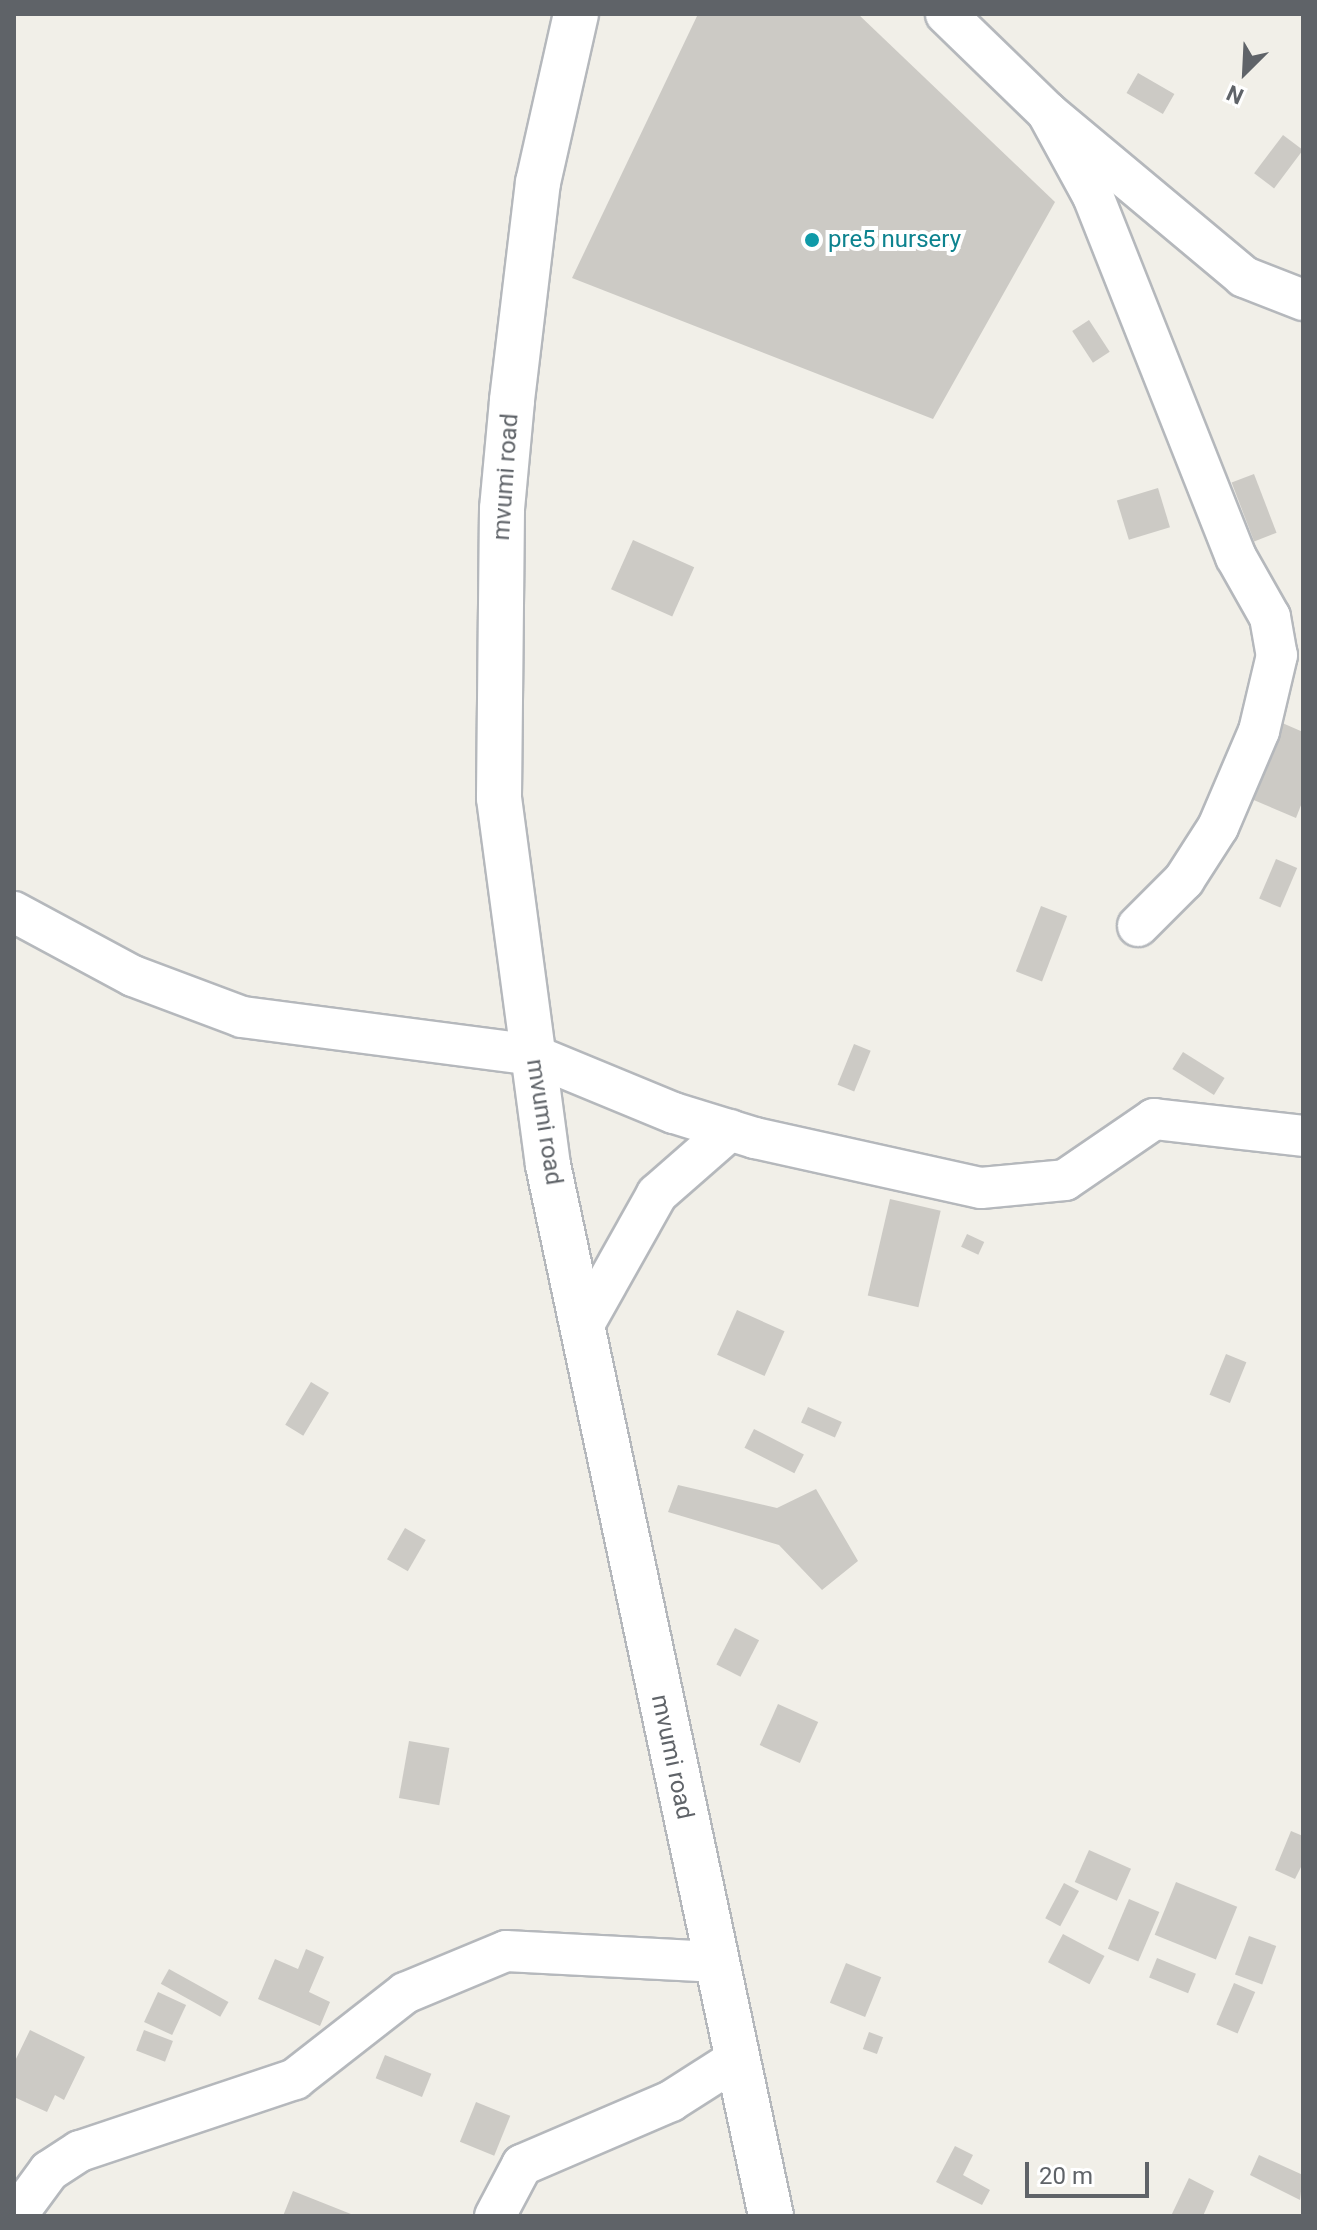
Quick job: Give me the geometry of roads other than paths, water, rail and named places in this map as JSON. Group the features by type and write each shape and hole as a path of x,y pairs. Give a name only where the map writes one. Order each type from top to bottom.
{"street":[{"name":"mvumi road","path":"576,14 538,182 502,509 499,798 548,1165 714,1962 771,2216"},
{"path":"946,14 1047,112 1244,277 1303,300"},
{"path":"1047,112 1093,196 1236,557 1270,617 1277,655 1259,731 1218,827 1184,880 1138,926"},
{"path":"14,912 133,976 242,1017 533,1055 730,1130 981,1188 1065,1180 1154,1119 1303,1136"},
{"path":"583,1326 657,1194 730,1130"},
{"path":"16,2216 49,2171 80,2151 295,2079 405,1993 506,1951 714,1962"},
{"path":"495,2216 522,2165 671,2101 735,2060"}],"place":[{"name":"pre5 nursery","path":"812,240"}]}
